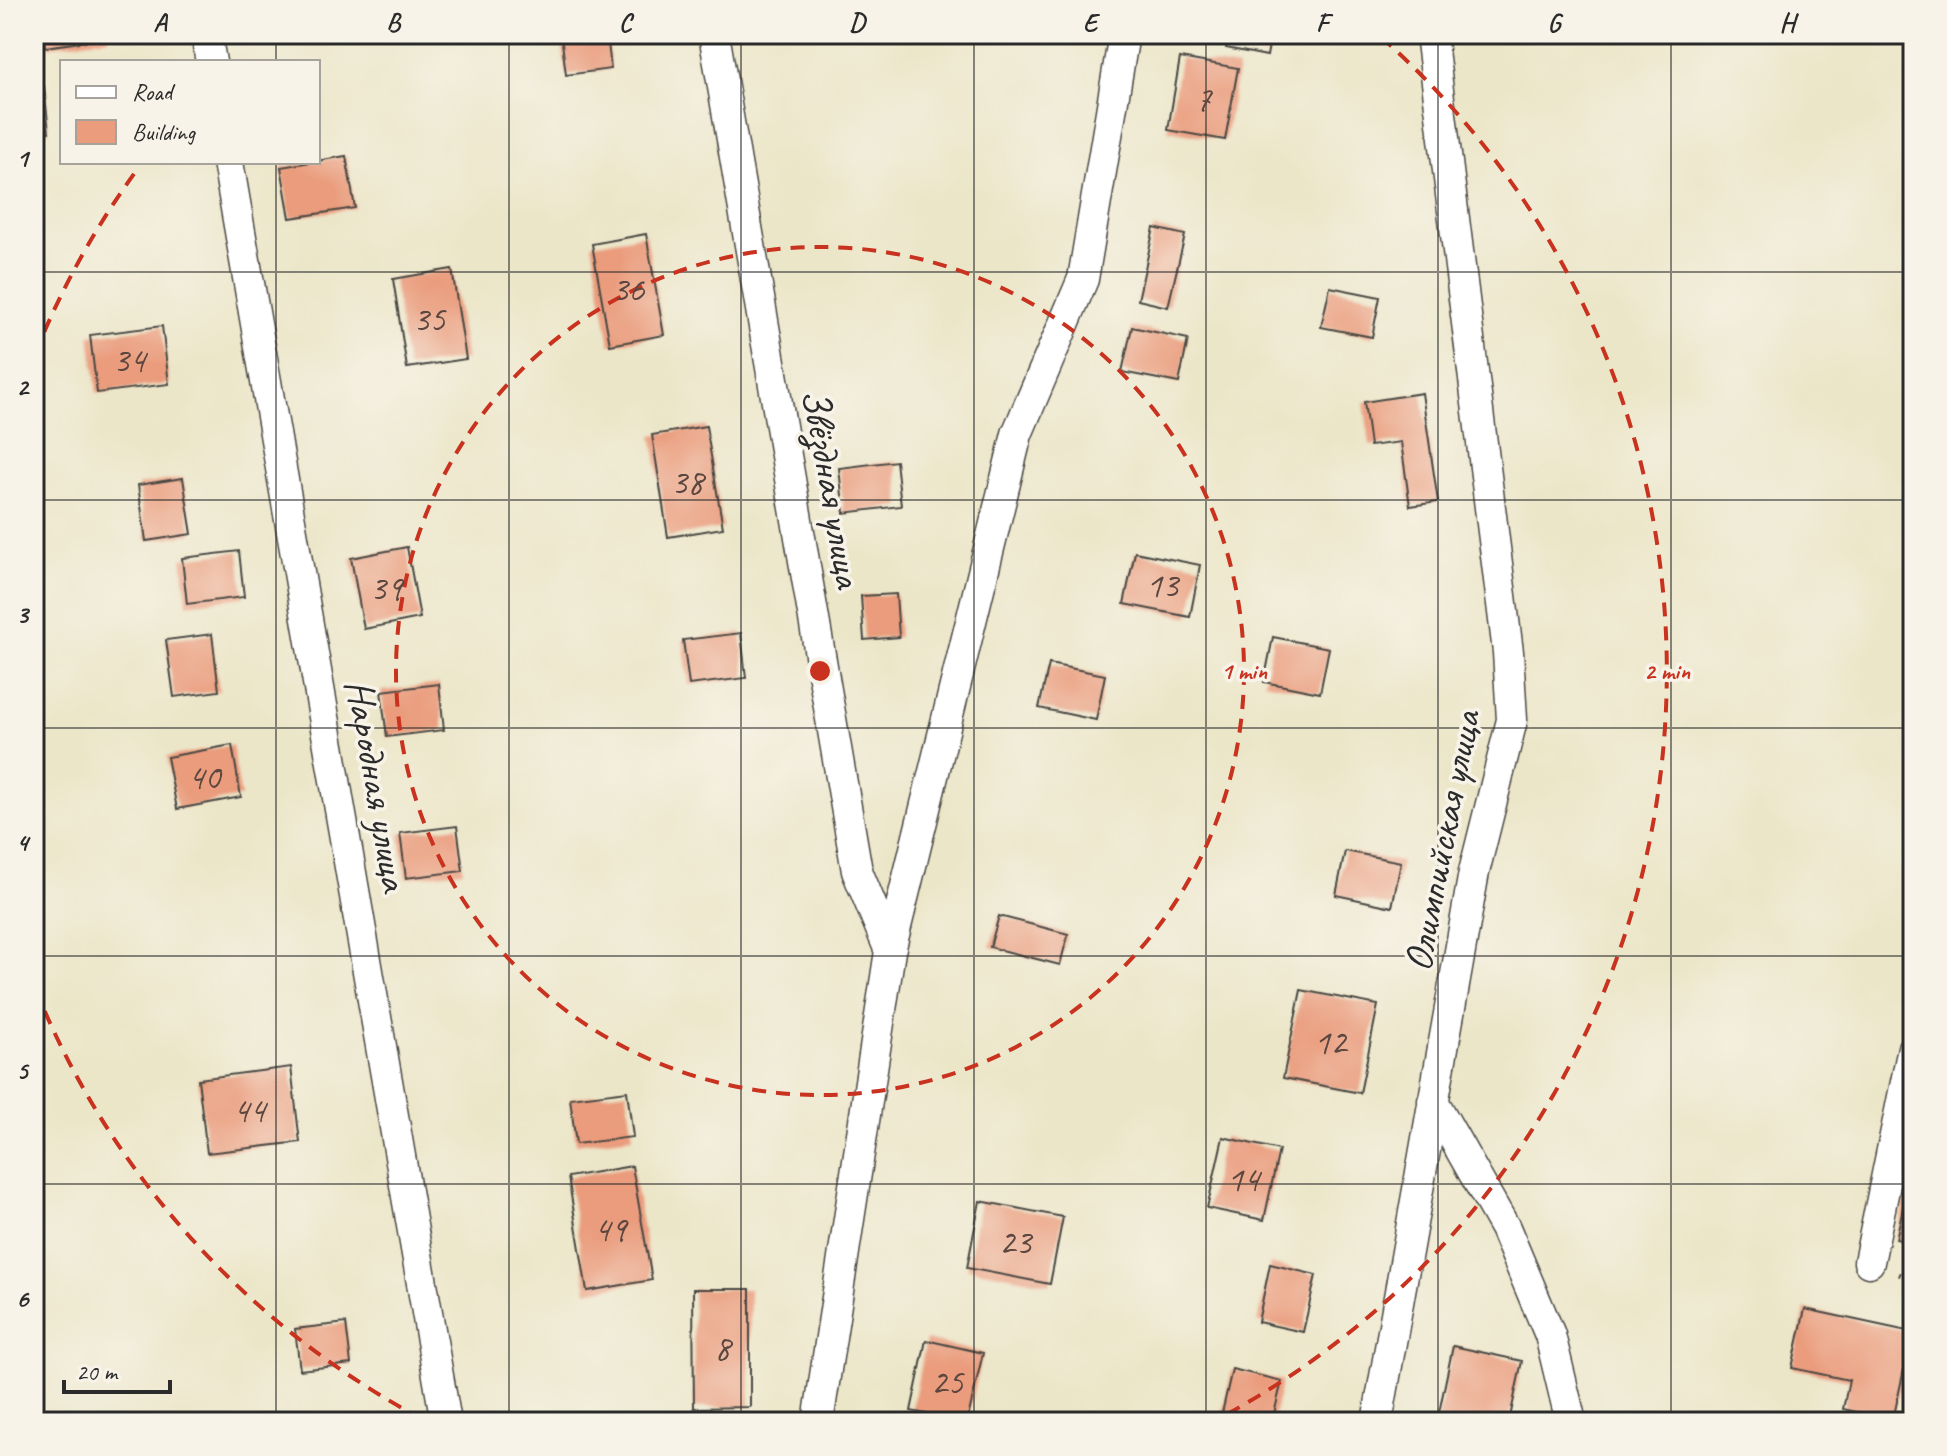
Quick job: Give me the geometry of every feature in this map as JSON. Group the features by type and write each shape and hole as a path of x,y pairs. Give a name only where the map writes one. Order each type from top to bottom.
{"street":[{"path":"206,34 211,60"},
{"name":"Звёздная улица","path":"714,34 857,871 890,951"},
{"path":"818,1422 890,951 1017,434 1083,279 1124,34"},
{"name":"Олимпийская улица","path":"1377,1422 1474,872 1512,720 1508,652 1431,34"},
{"name":"Народная улица","path":"228,164 446,1422"},
{"path":"1869,1262 1913,1048"},
{"path":"1433,1101 1505,1228 1550,1335 1571,1422"}],"building":[{"path":"43,34 109,34 109,38 45,47"},
{"path":"561,34 607,34 611,69 566,75"},
{"path":"1229,34 1271,34 1267,56 1226,48"},
{"path":"1180,58 1238,68 1225,140 1168,130"},
{"path":"44,86 49,132 34,134 34,88"},
{"path":"346,156 355,208 290,218 281,167 320,164 320,160"},
{"path":"1154,228 1185,235 1168,307 1138,300"},
{"path":"646,234 664,335 610,345 592,244"},
{"path":"452,269 466,359 407,368 393,279"},
{"path":"1330,287 1380,297 1372,337 1321,327"},
{"path":"162,326 169,384 97,393 90,335"},
{"path":"1132,327 1188,339 1179,383 1122,372"},
{"path":"1422,393 1438,502 1410,506 1401,442 1370,446 1364,402"},
{"path":"706,426 723,528 668,537 652,435"},
{"path":"896,461 901,506 844,513 839,468"},
{"path":"183,478 192,534 146,541 138,485"},
{"path":"407,547 420,618 364,629 351,558"},
{"path":"239,551 244,597 187,604 182,558"},
{"path":"1135,552 1200,565 1190,617 1124,604"},
{"path":"896,594 899,637 864,640 861,596"},
{"path":"741,633 746,678 689,685 683,640"},
{"path":"212,634 219,691 174,697 166,640"},
{"path":"1273,637 1329,648 1320,693 1264,682"},
{"path":"1049,664 1105,675 1096,720 1039,708"},
{"path":"439,684 444,730 387,737 381,691"},
{"path":"232,745 241,797 177,809 167,757"},
{"path":"457,826 463,871 406,878 400,833"},
{"path":"1345,851 1401,862 1392,907 1336,895"},
{"path":"999,916 1068,934 1060,965 990,947"},
{"path":"1301,990 1378,1005 1360,1093 1283,1078"},
{"path":"291,1067 300,1142 207,1153 198,1079"},
{"path":"627,1091 633,1137 576,1144 570,1098"},
{"path":"1223,1137 1279,1150 1264,1220 1207,1208"},
{"path":"632,1166 652,1280 587,1291 568,1177"},
{"path":"1913,1167 1913,1243 1896,1239"},
{"path":"980,1201 1063,1217 1050,1284 967,1268"},
{"path":"1270,1264 1316,1275 1303,1332 1258,1322"},
{"path":"693,1289 750,1289 750,1407 694,1408"},
{"path":"1805,1309 1912,1332 1893,1420 1843,1409 1849,1380 1792,1368"},
{"path":"346,1323 351,1364 300,1370 295,1329"},
{"path":"926,1340 983,1353 967,1422 911,1411"},
{"path":"1453,1346 1522,1361 1509,1422 1437,1422"},
{"path":"1232,1369 1282,1381 1272,1422 1220,1422"}]}
